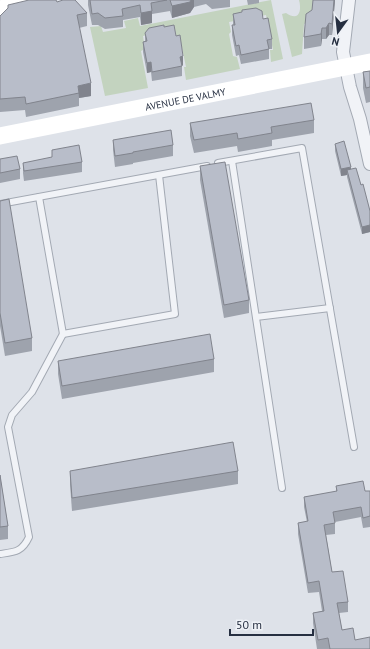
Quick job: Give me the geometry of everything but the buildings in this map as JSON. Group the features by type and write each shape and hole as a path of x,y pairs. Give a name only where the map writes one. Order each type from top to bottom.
{"main road":[{"path":"0,9 45,0"},
{"name":"AVENUE DE VALMY","path":"0,136 370,62"}],"street":[{"path":"349,0 343,52 345,67 360,119 370,164"}],"lane":[{"path":"0,204 302,148 354,447"},
{"path":"232,161 282,488"},
{"path":"63,334 175,314 159,174"},
{"path":"0,554 17,551 25,545 29,537 8,427 12,415 32,392 63,334 39,197"},
{"path":"256,317 330,308"}],"green space":[{"path":"271,0 283,59 271,62 270,50 273,50 266,15 229,22 231,32 229,34 233,56 237,57 240,69 186,80 184,67 186,67 181,43 178,43 175,30 143,36 145,49 141,51 148,88 105,96 90,27 101,26 103,32 126,28 124,21 138,18 140,26"},
{"path":"299,0 313,0 310,22 304,24 302,54 292,57 282,14 286,13 297,16 300,11"}]}
